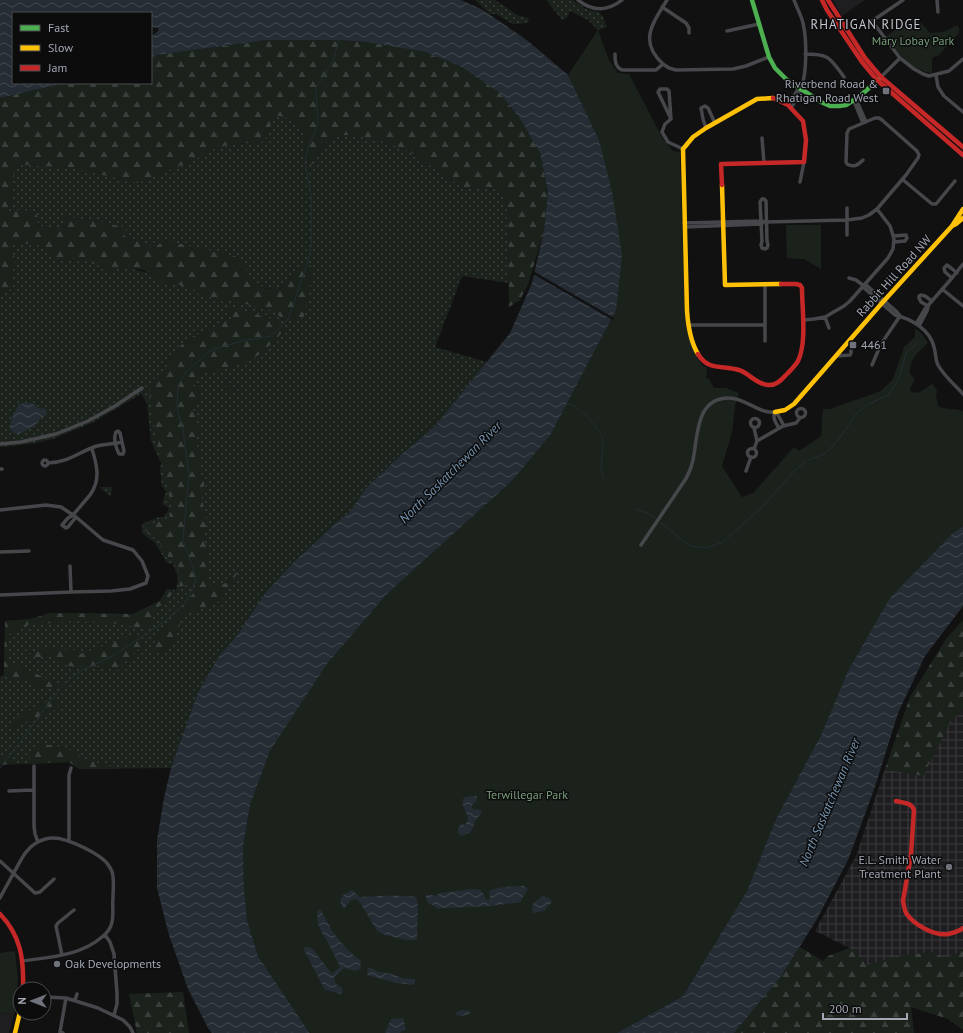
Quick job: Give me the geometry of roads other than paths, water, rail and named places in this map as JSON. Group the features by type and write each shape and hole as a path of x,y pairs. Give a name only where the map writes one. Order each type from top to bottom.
{"street":[{"path":"578,0 589,7 600,9 611,6 622,0"},
{"path":"667,0 652,26 649,40 651,50 662,64 672,69 679,70 727,70 746,66 769,57"},
{"path":"752,0 769,57 775,68 787,80 821,102 830,106 844,106 855,100 900,58"},
{"path":"789,106 801,89 805,75 804,29 801,16 794,0"},
{"path":"822,0 826,10 862,62 963,155"},
{"path":"828,0 879,78 963,147"},
{"path":"903,0 872,21 900,58 914,69 929,76 949,71 962,61"},
{"path":"937,0 938,12"},
{"path":"662,7 686,23 689,28 689,33"},
{"path":"727,31 759,24"},
{"path":"615,54 617,66 622,70 654,70 662,64"},
{"path":"805,54 820,55 828,58 834,63 844,77"},
{"path":"936,75 938,87 944,96 963,112"},
{"path":"670,119 658,92 660,90 667,89 669,91 670,119 665,124 662,132 668,142 683,149"},
{"path":"800,182 804,162 806,140 803,121 789,106 773,98 757,99 692,137 683,149 688,325 692,340 698,354 705,363 715,367 740,370 763,384 772,385 781,381 794,366 802,351 802,288 801,285 796,284 725,285 721,164 804,162"},
{"path":"855,100 864,122"},
{"path":"706,128 701,108 705,106 708,108 715,123"},
{"path":"685,225 847,220 862,218 877,209 902,179 919,155 917,150 881,119 876,118 849,129 846,134 847,164 850,166 856,166 863,160"},
{"path":"762,138 764,163"},
{"path":"902,179 933,204 936,204 956,181"},
{"path":"764,199 766,201 768,245 765,249 761,246 761,223 760,202 764,199"},
{"path":"847,208 847,235"},
{"path":"802,320 825,317 847,304 890,255 893,249 893,236 890,226 877,209"},
{"name":"Rabbit Hill Road NW","path":"776,412 784,410 794,404 952,226 963,209"},
{"name":"Rabbit Hill Road NW","path":"952,226 963,218"},
{"path":"893,236 906,235 907,238 905,241 894,242"},
{"path":"917,325 927,311 928,306 963,264"},
{"path":"952,278 945,272 944,268 947,266 957,273"},
{"path":"849,278 856,280 864,286 883,302 895,315 917,325 927,332 935,349 937,363 940,369 963,394"},
{"path":"765,285 765,341"},
{"path":"942,289 963,306"},
{"path":"928,306 921,302 918,298 919,296 923,295 932,301"},
{"path":"872,365 881,344 900,316"},
{"path":"825,317 829,328"},
{"path":"688,325 764,325"},
{"name":"Rabbit Hill Road NW","path":"837,356 850,355 851,340"},
{"path":"0,444 21,442 56,434 88,421 115,406 142,388"},
{"path":"641,545 690,472 693,462 699,420 707,407 719,400 730,398 740,400 764,412 776,412"},
{"path":"776,412 784,426"},
{"path":"776,412 774,418 779,428"},
{"path":"757,441 779,428 796,423 800,418"},
{"path":"746,471 751,457 756,455 754,448 757,441 754,428"},
{"path":"118,431 122,442 124,451 121,455 118,452 114,434 118,431"},
{"path":"48,463 65,461 96,446 122,442"},
{"path":"751,457 748,455 748,451 754,448"},
{"path":"75,516 93,491 96,483 98,474 97,464 92,449"},
{"path":"0,510 46,505 60,507 75,516 103,540 133,550 142,561 148,576 146,583 130,590 0,595"},
{"path":"0,552 29,551"},
{"path":"70,566 71,592"},
{"path":"110,586 111,591"},
{"path":"34,766 34,826 38,842"},
{"path":"69,841 69,775 71,768"},
{"path":"8,791 33,790"},
{"path":"896,801 903,804 911,804 914,810 911,855 903,901 904,908 908,915 926,929 940,934 948,934 963,928"},
{"path":"0,898 30,847 38,842 53,838 69,841 100,856 112,871 114,882 112,896 113,918 111,927 105,935 80,950 62,956 22,961"},
{"path":"0,861 34,892 40,892 54,879"},
{"path":"62,956 56,926 74,910"},
{"path":"0,914 10,925 17,937 21,953 23,981"},
{"path":"105,935 110,942 114,954 117,996 117,1004 114,1015"},
{"path":"75,1000 77,994"},
{"path":"52,997 75,1000 114,1015 126,1022 133,1033"},
{"path":"61,1033 66,998"},
{"path":"15,1033 18,1021"}],"water":[{"name":"North Saskatchewan River","path":"0,0 461,0 483,10 528,41 568,75 599,140 612,192 622,255 616,310 551,434 513,480 387,594 327,664 270,751 250,805 243,847 247,920 258,956 310,1033 212,1033 208,1028 188,989 169,935 157,888 157,840 171,768 198,692 219,656 239,633 266,592 299,557 349,513 366,488 404,452 435,426 510,333 532,283 544,230 548,192 540,153 521,120 500,93 460,66 425,52 367,42 338,40 267,40 157,55 152,58 152,36 159,28 152,27 152,12 12,12 12,84 61,84 0,98"},
{"path":"30,403 36,405 37,408 46,409 47,414 40,418 39,421 31,428 19,434 14,433 10,429 10,425 19,404"},
{"name":"North Saskatchewan River","path":"963,526 963,606 925,656 898,713 875,787 848,860 817,919 782,975 734,1033 617,1033 683,996 747,891 776,819 822,733 848,671 890,598 953,533"},
{"path":"477,796 477,800 471,807 473,809 482,810 482,812 475,822 471,832 461,836 458,833 458,828 460,827 459,825 465,825 468,818 463,801 466,797"},
{"path":"524,886 528,889 521,902 490,906 437,909 433,905 429,904 426,898 426,895 437,895 440,893 473,889 481,890 488,901 490,897 489,891 506,887"},
{"path":"352,890 360,897 416,897 418,906 417,940 406,940 385,935 377,931 361,904 356,899 351,900 344,909 340,900 343,895"},
{"path":"543,896 549,898 552,902 544,911 533,913 532,905"},
{"path":"320,909 335,935 349,951 361,961 360,969 355,971 344,968 334,977 336,984 343,990 341,994 325,990 303,948 312,948 332,974 340,967 318,924 317,912"},
{"path":"368,967 379,972 392,974 402,978 415,979 415,984 395,983 367,975"},
{"path":"458,1011 471,1011 469,1014 464,1016 455,1014"},
{"path":"403,1018 406,1030 401,1031 400,1033 385,1033 391,1019"}],"waterway":[{"path":"0,768 63,685 82,670 113,656 165,621 184,604 193,588 196,577 183,540 189,474 183,430 177,408 178,386 185,373 211,350 242,341 271,336 288,319 307,265 311,247 311,194 305,163 307,151 318,123 316,88 333,61 339,39"},
{"path":"808,460 826,453 838,440 857,413 865,406 888,395 899,379 906,353 918,342"},
{"path":"566,404 573,405 578,409"},
{"path":"581,411 601,434"},
{"path":"602,438 601,469 604,478"},
{"path":"661,523 690,546 707,548 723,542 763,506 797,468 806,462"},
{"path":"635,509 648,513 655,518"}],"place":[{"name":"Riverbend Road & Rhatigan Road West","path":"886,91"},
{"name":"4461","path":"853,345"},
{"name":"E.L. Smith Water Treatment Plant","path":"949,867"},
{"name":"Oak Developments","path":"57,964"}],"district":[{"name":"RHATIGAN RIDGE","path":"866,24"}],"park label":[{"name":"Mary Lobay Park","path":"913,41"},
{"name":"Terwillegar Park","path":"527,795"}]}
